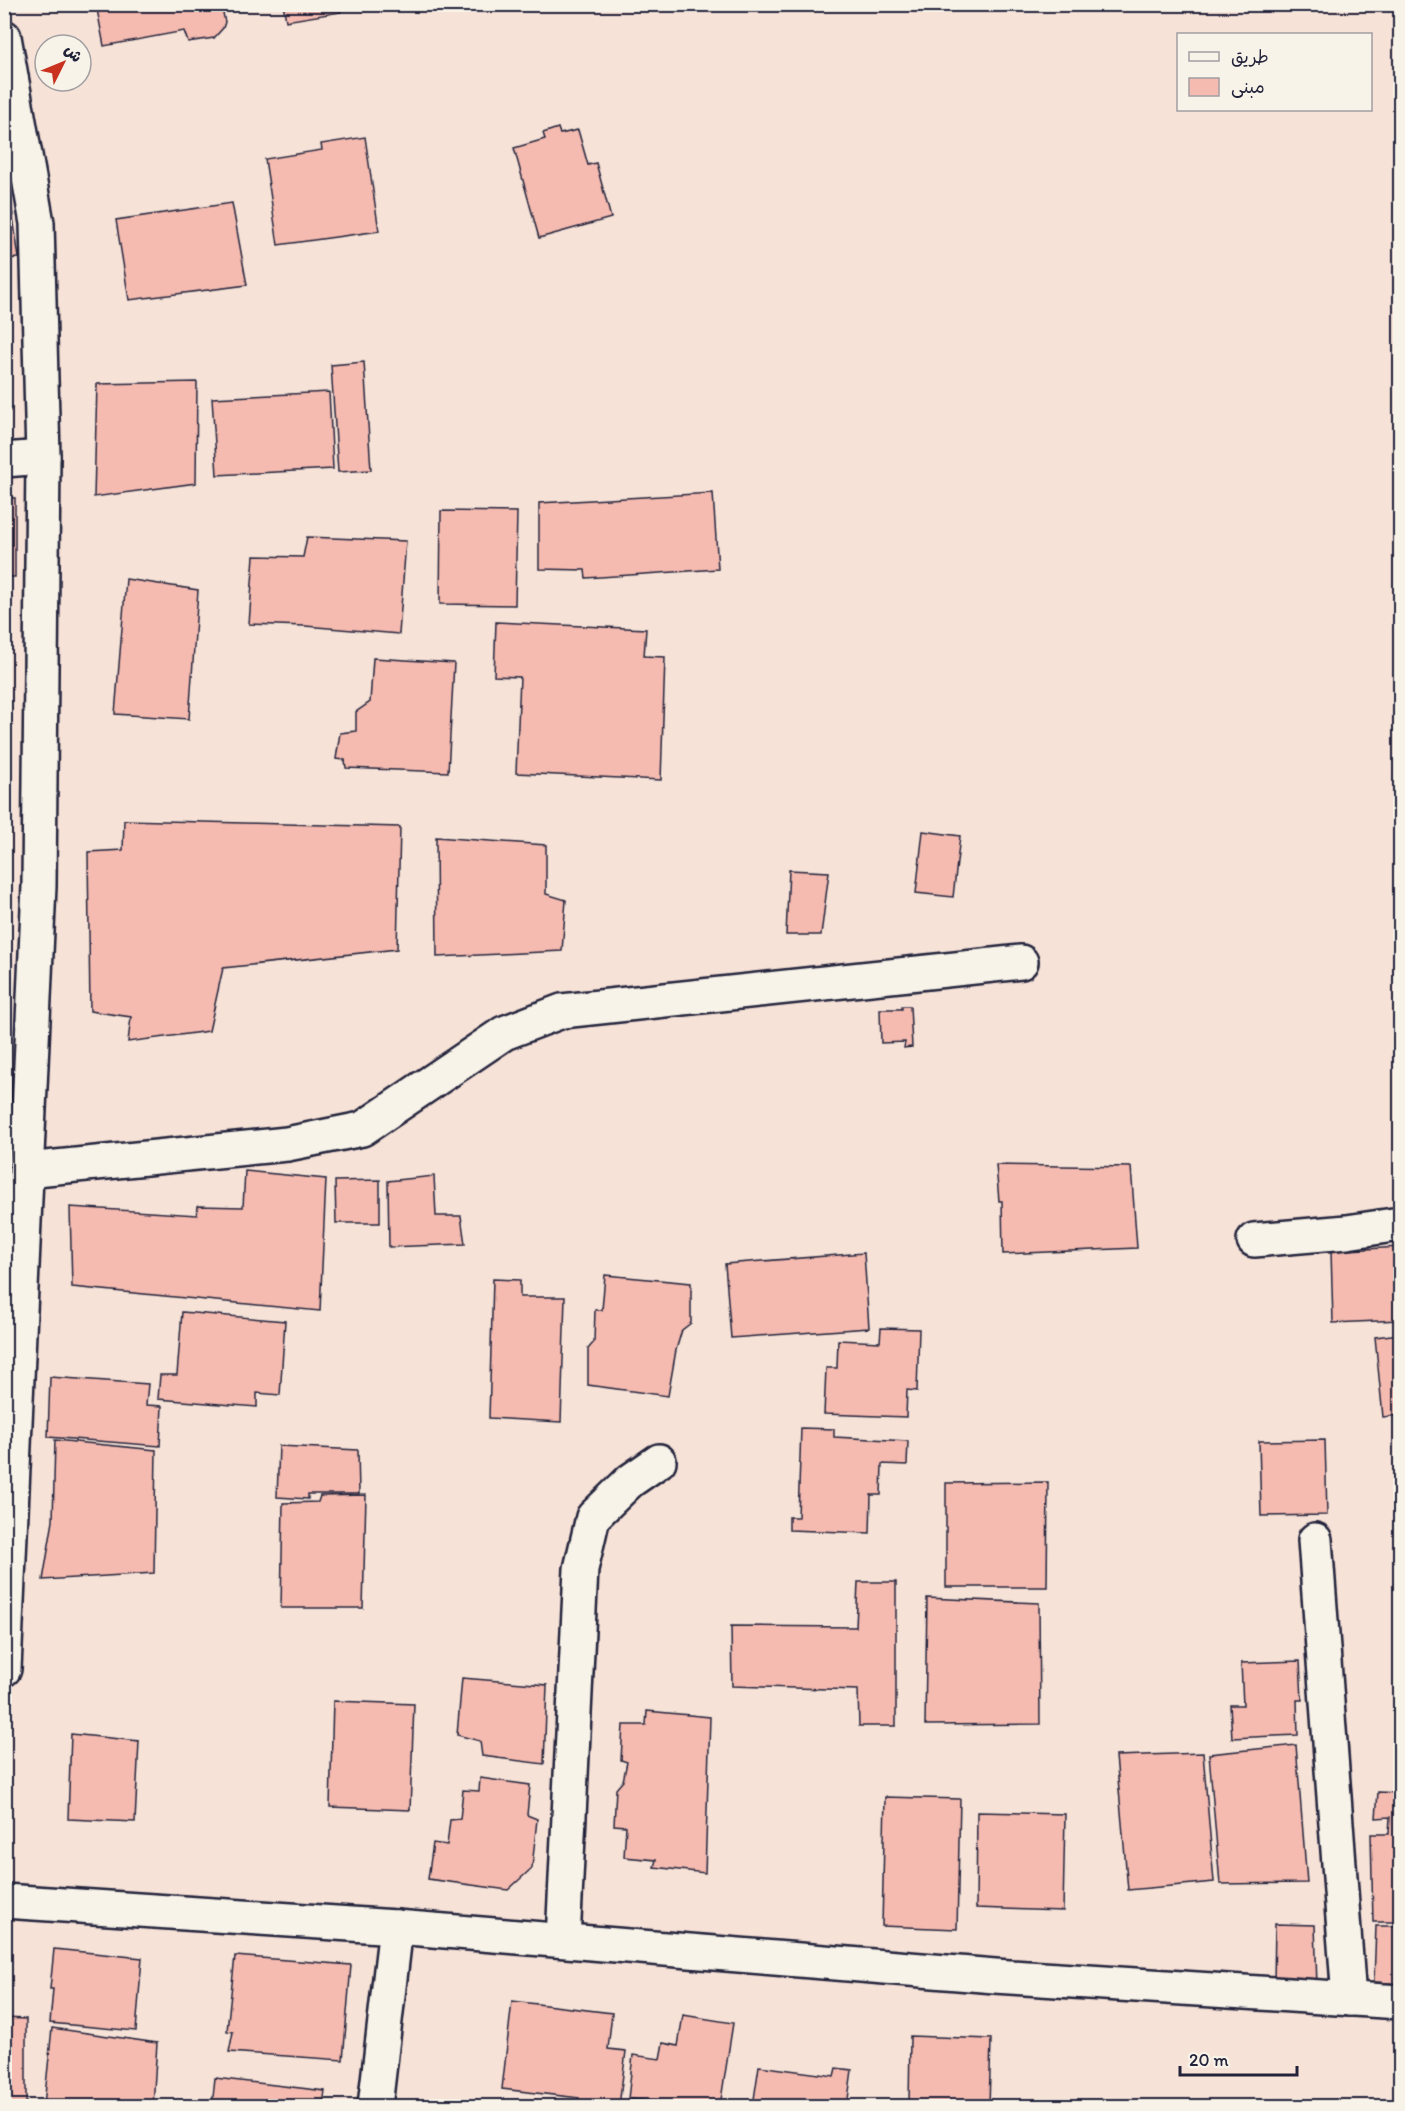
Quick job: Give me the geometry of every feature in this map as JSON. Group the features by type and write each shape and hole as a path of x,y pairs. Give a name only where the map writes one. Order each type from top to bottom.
{"street":[{"path":"4,37 36,223 43,457 39,886 4,1669"},
{"path":"4,460 43,457"},
{"path":"26,1170 286,1144 362,1129 504,1033 562,1011 1021,962"},
{"path":"1254,1240 1347,1232 1401,1224"},
{"path":"563,1940 581,1569 593,1517 630,1481 659,1461"},
{"path":"1316,1540 1349,1999"},
{"path":"4,1901 396,1927 995,1976 1401,2002"},
{"path":"375,2106 396,1927"}],"building":[{"path":"96,4 221,4 225,22 214,38 188,42 184,31 104,46"},
{"path":"283,4 339,4 341,12 286,21"},
{"path":"558,128 560,134 578,130 588,165 596,163 611,218 539,238 514,148 545,139 543,133"},
{"path":"365,137 379,231 278,245 265,159 322,150 321,144"},
{"path":"4,196 10,196 19,258 4,259"},
{"path":"232,203 247,285 129,300 116,220"},
{"path":"4,329 10,411 4,411"},
{"path":"364,362 371,470 338,472 331,365"},
{"path":"197,382 196,483 94,497 97,384"},
{"path":"329,392 333,469 217,475 212,398"},
{"path":"713,493 718,569 586,578 585,570 539,569 539,503"},
{"path":"4,497 15,498 15,577 4,577"},
{"path":"441,511 517,512 515,605 440,604"},
{"path":"307,537 406,541 399,634 249,624 254,556 303,557"},
{"path":"126,579 198,590 189,719 115,714"},
{"path":"4,587 7,587 7,709 4,709"},
{"path":"496,622 646,629 644,656 665,657 661,780 516,773 520,677 494,676"},
{"path":"373,658 454,663 448,772 346,768 345,760 336,759 340,733 356,731 356,712 370,702"},
{"path":"124,820 400,827 397,949 223,968 209,1031 128,1042 131,1017 90,1011 88,852 123,850"},
{"path":"923,831 960,836 953,897 916,893"},
{"path":"436,837 546,845 546,894 566,900 562,951 437,957"},
{"path":"789,870 829,872 821,935 786,935"},
{"path":"902,1006 910,1006 912,1047 904,1048 905,1042 881,1043 880,1009 902,1009"},
{"path":"996,1165 1131,1167 1137,1248 1003,1254 1002,1201 999,1201"},
{"path":"245,1171 326,1179 320,1311 72,1287 70,1207 197,1215 198,1206 243,1207"},
{"path":"434,1176 436,1216 461,1216 465,1244 389,1247 388,1181"},
{"path":"380,1180 380,1223 336,1223 335,1181"},
{"path":"1400,1247 1400,1320 1333,1323 1331,1251"},
{"path":"864,1253 869,1328 731,1338 725,1264"},
{"path":"605,1275 691,1283 691,1323 682,1330 668,1396 588,1385 588,1349 594,1342 595,1310 602,1310"},
{"path":"493,1279 520,1280 520,1297 565,1297 561,1422 489,1418"},
{"path":"182,1312 285,1321 280,1395 257,1393 257,1407 158,1399 160,1375 177,1375"},
{"path":"881,1328 919,1329 917,1391 907,1390 906,1417 824,1414 826,1368 837,1368 838,1340 880,1342"},
{"path":"1400,1334 1400,1415 1383,1417 1375,1337"},
{"path":"50,1377 148,1384 146,1405 162,1406 160,1446 48,1437"},
{"path":"801,1428 834,1429 834,1437 908,1441 907,1465 882,1464 881,1495 871,1495 870,1533 789,1530 789,1517 798,1517"},
{"path":"55,1440 156,1450 154,1573 43,1580 53,1521"},
{"path":"1325,1440 1327,1515 1261,1516 1259,1441"},
{"path":"279,1446 358,1450 359,1494 308,1494 308,1499 277,1497"},
{"path":"1048,1482 1047,1587 946,1587 946,1483"},
{"path":"366,1495 363,1608 281,1608 283,1503 318,1502 320,1496"},
{"path":"858,1582 896,1582 896,1726 859,1726 858,1690 732,1686 731,1626 856,1627"},
{"path":"927,1598 1039,1603 1040,1724 925,1725"},
{"path":"1300,1661 1302,1700 1297,1700 1298,1735 1232,1738 1230,1705 1243,1705 1241,1663"},
{"path":"462,1678 547,1685 544,1764 482,1756 480,1741 457,1735"},
{"path":"333,1701 414,1704 410,1810 330,1807"},
{"path":"647,1711 710,1717 705,1873 654,1867 656,1860 624,1857 626,1826 614,1825 616,1789 623,1781 627,1762 621,1760 623,1725 646,1725"},
{"path":"71,1734 139,1741 135,1822 68,1819"},
{"path":"1296,1745 1307,1883 1220,1884 1209,1754"},
{"path":"1203,1753 1214,1882 1128,1890 1116,1756"},
{"path":"480,1778 530,1785 527,1815 537,1819 532,1868 508,1890 428,1879 433,1843 447,1845 450,1820 460,1819 463,1790 479,1791"},
{"path":"1378,1792 1400,1793 1400,1922 1373,1922 1371,1834 1389,1834 1390,1817 1376,1818"},
{"path":"885,1797 960,1799 957,1929 882,1926"},
{"path":"977,1812 1065,1814 1063,1911 976,1908"},
{"path":"1275,1924 1315,1925 1317,1987 1274,1984"},
{"path":"1376,1926 1400,1926 1400,1984 1374,1982"},
{"path":"54,1949 142,1958 136,2031 50,2023 53,1989 50,1989"},
{"path":"235,1956 351,1965 343,2060 229,2052 233,2032 227,2031"},
{"path":"512,2001 612,2013 608,2049 626,2051 619,2106 578,2106 579,2098 502,2089"},
{"path":"683,2015 733,2023 720,2106 628,2099 633,2055 660,2059 663,2043 678,2046"},
{"path":"4,2018 26,2019 26,2106 4,2106"},
{"path":"52,2028 157,2043 153,2106 44,2105"},
{"path":"910,2036 991,2039 989,2106 909,2106"},
{"path":"759,2066 834,2076 836,2068 852,2070 847,2106 753,2106"},
{"path":"215,2078 325,2091 323,2106 212,2106"}]}
